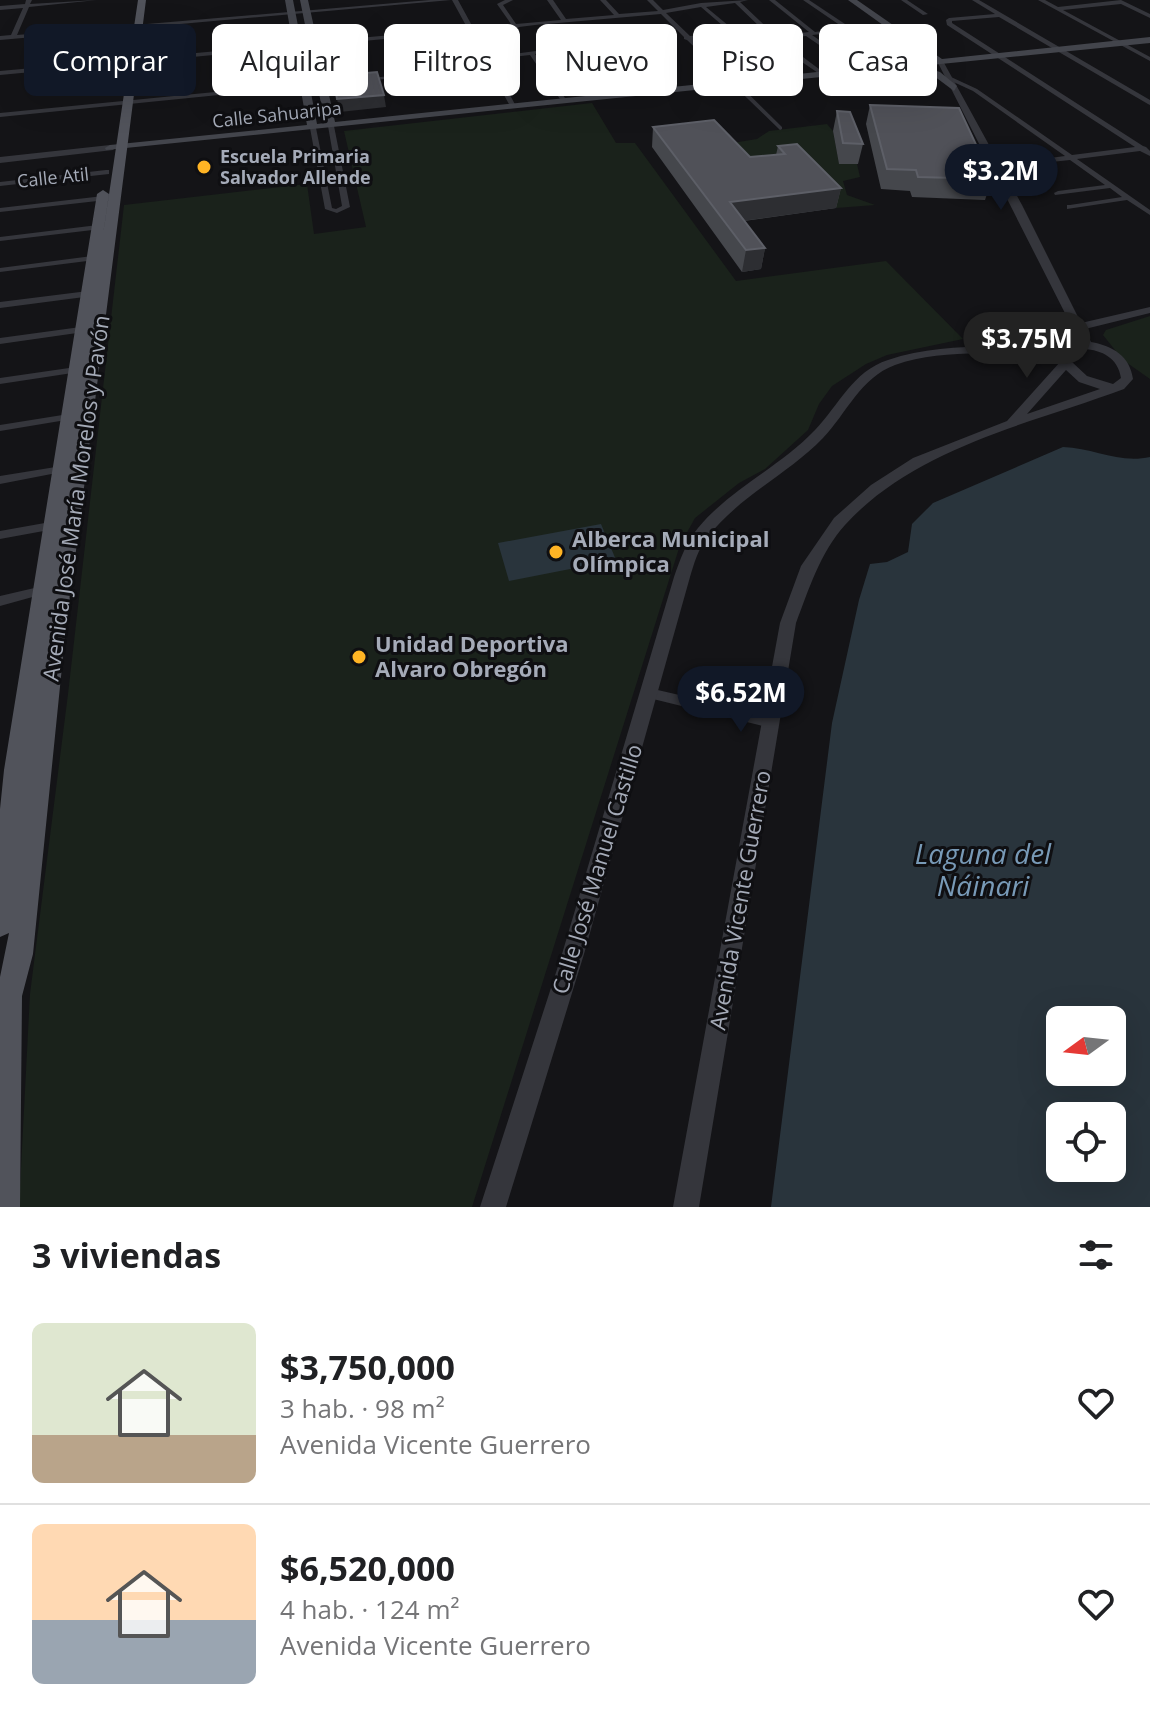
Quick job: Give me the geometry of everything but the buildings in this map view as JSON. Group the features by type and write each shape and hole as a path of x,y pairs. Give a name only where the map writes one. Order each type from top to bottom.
{"main road":[{"name":"Avenida José María Morelos y Pavón","path":"132,0 133,24"},
{"name":"Avenida José María Morelos y Pavón","path":"134,24 142,0"},
{"path":"289,0 294,24"},
{"path":"304,0 310,24"},
{"path":"852,0 939,61"},
{"name":"Calle Sahuaripa","path":"939,61 1150,38"},
{"path":"937,75 952,83"},
{"name":"Calle Sahuaripa","path":"116,148 693,87"},
{"name":"Avenida José María Morelos y Pavón","path":"0,924 16,770 42,664 124,96"},
{"path":"307,96 313,128"},
{"path":"325,96 331,126"},
{"name":"Avenida José María Morelos y Pavón","path":"78,416 76,370 91,328 88,294 101,257 98,227 110,197 106,172 116,148"},
{"name":"Avenida José María Morelos y Pavón","path":"4,1207 8,996 20,954 42,664 43,590 62,524"},
{"name":"Avenida José María Morelos y Pavón","path":"0,966 8,996"}],"street":[{"path":"0,8 28,3 94,0"},
{"path":"170,24 448,0"},
{"path":"455,0 469,24"},
{"path":"510,0 500,4 514,24"},
{"path":"550,0 564,20"},
{"path":"559,0 574,19"},
{"path":"603,0 617,15"},
{"path":"650,0 693,44"},
{"path":"554,24 663,12 701,3 745,0"},
{"path":"772,0 819,40"},
{"path":"806,0 842,23 883,23"},
{"path":"904,0 922,12 920,0"},
{"path":"975,0 1150,103"},
{"path":"1041,0 1150,56"},
{"path":"1051,0 1122,41"},
{"path":"732,1 760,24"},
{"path":"1057,9 1120,1 1150,16"},
{"path":"13,37 28,3"},
{"path":"701,3 721,24"},
{"path":"520,25 663,12"},
{"path":"1000,15 949,20 949,24 1146,148 1150,154"},
{"path":"878,24 883,23"},
{"path":"803,35 819,33"},
{"path":"0,38 24,36"},
{"path":"520,56 536,52"},
{"path":"532,53 564,101"},
{"path":"939,61 997,167 1075,328 1086,344 1108,352 1124,365 1127,379 1114,388 1083,379 1066,357"},
{"path":"0,73 24,71"},
{"path":"952,83 975,90 1150,213"},
{"path":"0,115 212,94"},
{"path":"508,96 514,106"},
{"path":"746,96 780,128"},
{"path":"313,128 329,209 337,211 346,207 331,126"},
{"name":"Calle Sahuaripa","path":"0,160 116,148"},
{"path":"997,167 1146,148"},
{"name":"Calle Atil","path":"0,184 106,172"},
{"path":"1058,193 1111,186"},
{"path":"0,210 110,197"},
{"path":"1070,207 1128,198"},
{"path":"0,239 98,227"},
{"path":"0,270 101,257"},
{"path":"0,305 88,294"},
{"path":"1075,328 1150,310"},
{"path":"0,341 91,328"},
{"name":"Avenida Vicente Guerrero","path":"1013,422 1066,357 1086,344"},
{"name":"Calle José Manuel Castillo","path":"493,1207 573,954 682,577 700,535 728,506 817,436 846,395 865,376 893,362 935,355 1066,357"},
{"path":"0,381 76,370"},
{"name":"Avenida Vicente Guerrero","path":"686,1207 771,722 796,593 805,570 837,521 893,475 1013,422 1114,388"},
{"path":"0,428 78,416"},
{"path":"0,480 70,468"},
{"path":"0,535 62,524"},
{"path":"0,601 43,590"},
{"path":"649,693 771,722"}],"shaded area":[{"name":"Unidad Deportiva Alvaro Obregón","path":"592,103 616,143 635,143 736,281 886,261 963,339 887,355 866,364 832,386 819,404 808,430 765,469 739,483 695,518 680,545 472,1207 19,1207 30,994 124,205 307,184 314,234 366,227 344,131"},
{"path":"827,124 833,131 839,163 857,164 860,177 843,181 847,195 875,205 836,208 793,164 738,168 720,145 757,139 769,131"},
{"path":"1150,316 1150,379 1123,360 1103,335 1106,330"}],"water":[{"name":"Laguna del Náinari","path":"1063,447 1128,459 1150,457 1150,1207 771,1207 832,723 870,564 887,562 908,552 912,524 933,503"},
{"name":"Alberca Municipal Olímpica","path":"601,524 616,560 509,581 498,543"}],"place":[{"name":"Escuela Primaria Salvador Allende","path":"204,167"},
{"name":"Alberca Municipal Olímpica","path":"556,552"},
{"name":"Unidad Deportiva Alvaro Obregón","path":"359,657"}]}
